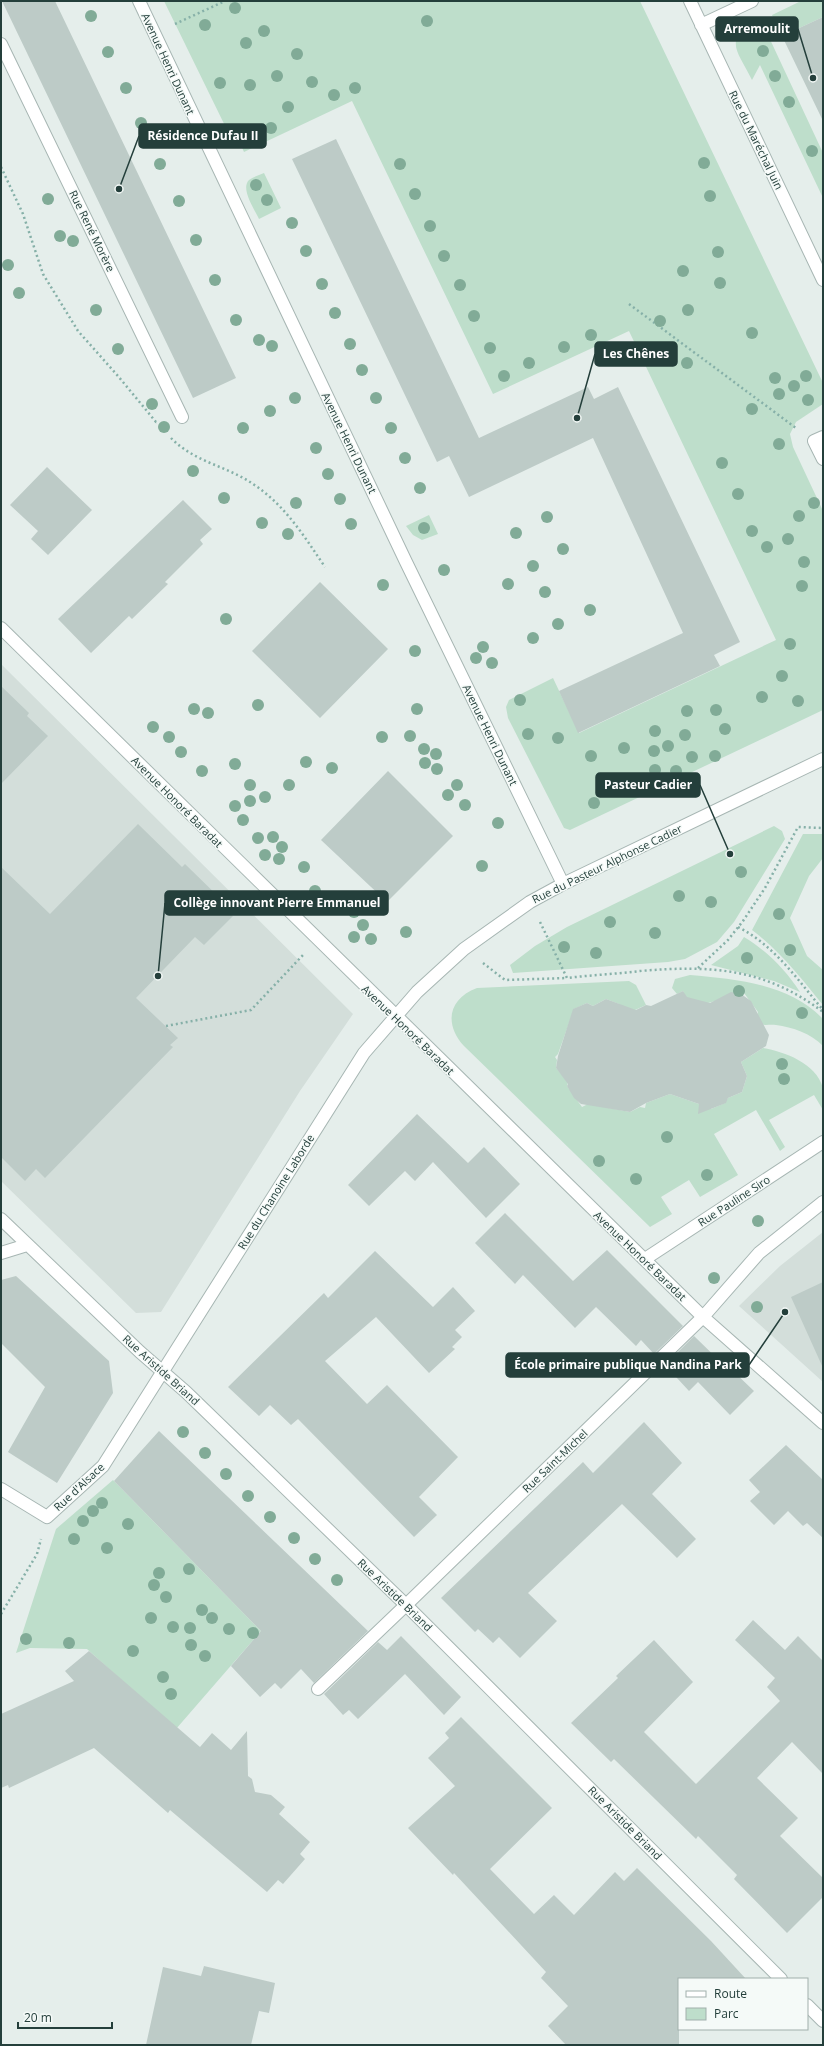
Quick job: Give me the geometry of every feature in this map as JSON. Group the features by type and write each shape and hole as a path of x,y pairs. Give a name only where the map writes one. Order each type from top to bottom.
{"street":[{"name":"Avenue Henri Dunant","path":"138,1 409,569 563,884"},
{"name":"Rue du Maréchal Juin","path":"690,1 823,280"},
{"path":"701,25 752,1"},
{"name":"Rue René Morère","path":"1,44 182,417"},
{"path":"819,439 823,459"},
{"name":"Avenue Honoré Baradat","path":"1,628 395,1017 703,1317 823,1423"},
{"name":"Rue du Pasteur Alphonse Cadier","path":"395,1017 418,992 464,949 530,902 563,884 823,759"},
{"name":"Rue du Chanoine Laborde","path":"164,1371 364,1053 395,1017"},
{"name":"Rue Pauline Siro","path":"645,1260 823,1142"},
{"name":"Rue Saint-Michel","path":"318,1689 703,1317 759,1252 823,1202"},
{"name":"Rue Aristide Briand","path":"1,1219 140,1352 164,1371 406,1605 780,1978"},
{"path":"1,1253 27,1245"},
{"name":"Rue d'Alsace","path":"1,1489 47,1517 103,1466 164,1371"},
{"path":"808,2006 823,2021"}],"path":[{"path":"154,34 225,1"},
{"path":"1,167 23,214 42,274 78,331 161,427"},
{"path":"629,304 819,439"},
{"path":"156,422 182,417"},
{"path":"166,433 181,449 252,484 266,494 286,511 325,567"},
{"path":"698,968 728,940 738,927 764,888 798,827 823,828"},
{"path":"530,902 567,978"},
{"path":"738,927 749,932 769,948 823,1012"},
{"path":"166,1026 251,1010 317,940"},
{"path":"464,949 505,980 567,978 672,968 698,968 735,972 772,982 802,996 823,1012"},
{"path":"1,1614 37,1554 47,1517"}],"shaded area":[{"path":"1,664 353,1014 300,1091 161,1312 136,1313 1,1181"},
{"path":"823,1232 823,1382 739,1306 780,1266"}],"green space":[{"path":"164,1 640,1 823,383 823,404 796,422 790,434 793,447 823,511 823,710 570,830 564,828 508,718 506,707 509,700 553,678 579,733 776,640 629,331 493,394 352,101 244,152 240,143 234,142 230,136"},
{"path":"801,1 823,1 823,17 782,36 772,15"},
{"path":"761,20 823,153 823,198 760,65 752,80 738,52 736,45 737,39 741,33"},
{"path":"264,173 281,208 259,219 246,189 249,180"},
{"path":"429,515 438,534 422,540 413,535 406,526"},
{"path":"774,826 782,831 785,839 734,922 717,942 685,959 668,962 513,973 510,965 535,946 567,927"},
{"path":"803,834 823,834 823,858 809,876 790,918 807,956 823,970 823,1005 781,956 752,930"},
{"path":"744,937 775,961 800,992 774,981 711,965 738,946"},
{"path":"690,975 744,981 779,991 795,998 810,1007 823,1019 823,1046 813,1038 795,1029 776,1025 760,1024 757,1016 758,1012 744,993 690,1008 683,991 677,994 672,988 675,979"},
{"path":"629,981 636,985 646,1005 624,1015 619,1004 606,999 593,1006 587,1003 574,1009 558,1054 555,1057 557,1060 556,1068 568,1082 567,1086 582,1107 588,1104 630,1112 640,1107 645,1108 646,1103 670,1094 699,1104 699,1108 706,1110 707,1108 711,1109 725,1103 728,1098 742,1092 747,1076 741,1062 763,1048 781,1052 807,1065 819,1079 823,1088 823,1110 814,1095 769,1120 785,1147 780,1151 756,1110 714,1134 738,1175 700,1197 689,1180 661,1197 672,1214 650,1227 464,1046 458,1038 452,1021 452,1013 455,1005 467,993 477,988"},
{"path":"113,1480 261,1631 176,1729 87,1649 30,1648 16,1653 56,1529"}],"building":[{"path":"2,1 55,1 236,378 193,398"},
{"path":"823,17 823,121 782,36"},
{"path":"336,139 479,438 588,387 594,399 618,387 740,642 714,655 720,666 578,733 559,691 683,633 593,438 469,497 449,456 437,462 292,159"},
{"path":"47,467 92,510 48,555 31,539 38,531 10,505"},
{"path":"183,500 212,529 200,540 203,544 165,582 168,584 132,619 129,616 91,653 58,619"},
{"path":"320,582 388,649 320,718 252,651"},
{"path":"1,686 29,713 27,716 48,736 1,784"},
{"path":"388,771 453,836 387,902 321,840"},
{"path":"138,824 182,867 185,864 227,905 224,907 233,916 204,945 195,937 136,998 178,1038 170,1045 173,1047 45,1178 36,1169 25,1181 1,1157 1,867 50,914"},
{"path":"683,991 687,997 710,1003 731,992 741,994 751,1001 769,1035 766,1046 741,1062 747,1076 742,1092 728,1098 726,1103 698,1114 699,1104 670,1094 646,1103 630,1112 581,1104 574,1098 567,1086 568,1084 556,1068 558,1056 573,1009 587,1003 593,1006 606,999 636,1010 646,1005 651,1006"},
{"path":"417,1114 468,1163 484,1147 520,1184 486,1218 433,1162 415,1181 405,1171 369,1206 348,1185"},
{"path":"505,1213 573,1281 607,1250 683,1326 654,1354 641,1340 636,1346 596,1307 575,1328 523,1275 515,1284 475,1243"},
{"path":"375,1251 433,1307 453,1287 475,1311 455,1330 462,1337 452,1347 455,1349 429,1373 376,1317 325,1361 367,1404 387,1385 458,1457 419,1497 437,1515 414,1537 298,1419 291,1425 270,1405 259,1416 228,1387 324,1293 328,1298"},
{"path":"16,1276 109,1361 113,1393 57,1483 8,1452 45,1387 1,1343 1,1280"},
{"path":"823,1282 823,1368 791,1297"},
{"path":"694,1336 730,1371 731,1369 754,1391 730,1415 698,1382 689,1391 665,1365"},
{"path":"644,1422 682,1463 652,1494 696,1539 677,1558 622,1504 528,1593 557,1621 520,1658 499,1637 493,1643 478,1629 475,1632 441,1598 583,1462 593,1473"},
{"path":"159,1431 368,1631 314,1683 301,1669 281,1689 275,1683 260,1697 231,1666 261,1631 114,1481"},
{"path":"786,1445 823,1480 823,1538 807,1523 803,1526 788,1511 774,1525 750,1501 760,1492 749,1480"},
{"path":"753,1620 785,1650 798,1636 823,1661 823,1774 792,1742 757,1778 798,1818 780,1836 823,1878 823,1897 787,1933 734,1879 737,1875 698,1836 696,1839 614,1759 611,1762 571,1723 618,1678 616,1676 654,1640 693,1682 644,1732 696,1784 780,1701 767,1687 775,1678 735,1640"},
{"path":"401,1636 461,1697 444,1715 405,1674 358,1719 349,1710 343,1715 324,1694 378,1642 387,1650"},
{"path":"89,1651 200,1747 212,1733 231,1750 247,1731 248,1776 252,1779 255,1792 271,1795 285,1807 279,1814 310,1842 300,1854 305,1859 283,1884 278,1880 267,1892 170,1810 168,1813 94,1748 9,1788 8,1785 1,1788 1,1714 74,1681 65,1671"},
{"path":"461,1717 552,1808 490,1869 534,1914 554,1895 574,1915 615,1872 624,1881 637,1868 711,1941 745,1978 678,1978 679,2045 566,2045 548,2026 568,2006 541,1978 546,1972 454,1873 453,1875 408,1828 455,1786 428,1758 449,1738 445,1733"},
{"path":"204,1966 275,1983 269,2013 259,2011 251,2045 146,2045 163,1967 201,1976"}],"place":[{"name":"Arremoulit","path":"813,78"},
{"name":"Résidence Dufau II","path":"119,189"},
{"name":"Les Chênes","path":"577,418"},
{"name":"Pasteur Cadier","path":"730,854"},
{"name":"Collège innovant Pierre Emmanuel","path":"158,976"},
{"name":"École primaire publique Nandina Park","path":"785,1312"}]}
